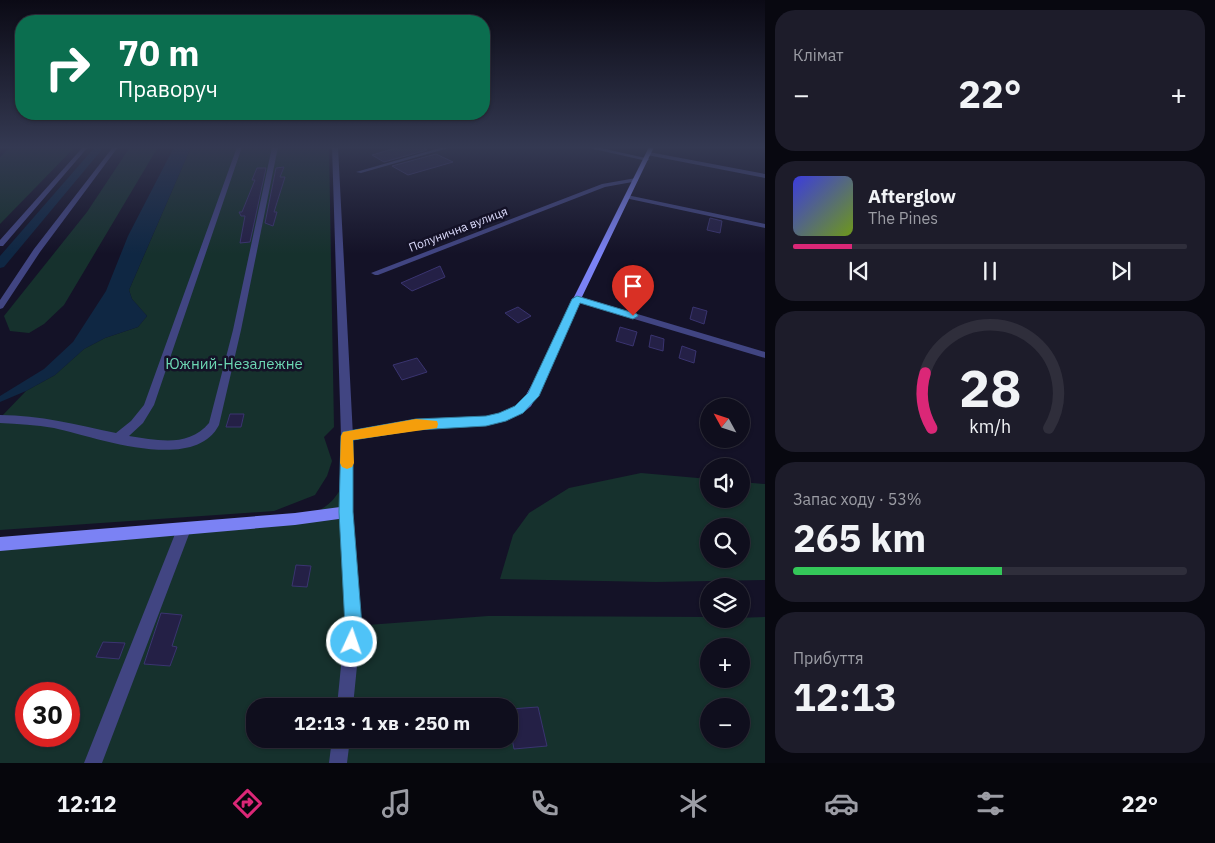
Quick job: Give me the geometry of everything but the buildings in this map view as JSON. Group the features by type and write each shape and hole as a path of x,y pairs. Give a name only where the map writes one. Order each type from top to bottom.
{"street":[{"path":"0,244 54,183"},
{"path":"0,306 37,252 89,183"},
{"path":"116,439 144,417 227,183"},
{"path":"0,419 18,418 116,439 160,445 195,442 210,431 214,425 237,330 268,183"},
{"path":"336,183 347,436 346,512 354,626 346,698"},
{"name":"Полунична вулиця","path":"374,273 604,185 619,183"},
{"path":"347,436 416,424 486,421 502,418 519,410 533,396 577,299 635,183"},
{"path":"627,197 765,226"},
{"path":"577,299 765,355"},
{"path":"1,546 295,519 346,512"},
{"path":"93,763 184,529"},
{"path":"338,763 340,748"}],"green space":[{"path":"0,183 40,183 0,224"},
{"path":"106,183 137,183 64,305 44,324 29,333 10,331 4,316 87,212"},
{"name":"Южний-Незалежне","path":"176,183 330,183 334,427 324,437 332,461 327,476 315,495 274,511 0,530 0,418 26,391 55,375 84,349 105,338 138,327 147,316 132,299 129,290"},
{"path":"641,473 700,478 700,508 750,508 750,483 765,484 765,580 750,580 750,578 700,578 700,581 656,582 500,579 513,535 529,513 569,488"},
{"path":"347,477 354,626 488,616 700,617 700,628 750,628 750,618 765,617 765,763 0,763 0,544 310,515 324,508 336,496"}],"water":[{"path":"156,183 176,183 129,290 132,299 147,316 138,327 105,338 84,349 55,375 26,391 0,402 0,396 44,369 73,342 106,291 128,236"}],"waterway":[{"path":"0,264 70,183"}],"slow traffic":[{"path":"347,463 347,436 416,424 432,424"}],"route":[{"path":"352,642 354,626 346,512 347,436 416,424 486,421 502,418 519,410 533,396 577,299 633,316"}]}
